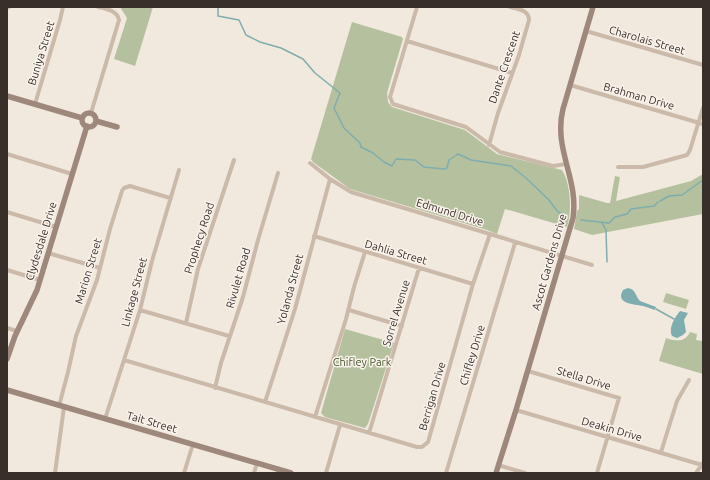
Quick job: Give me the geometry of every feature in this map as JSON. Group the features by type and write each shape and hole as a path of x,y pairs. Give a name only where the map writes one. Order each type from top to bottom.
{"street":[{"name":"Buniya Street","path":"35,104 63,7"},
{"path":"91,113 119,20 116,13 98,7"},
{"path":"417,7 406,33 406,42 390,97 392,103 396,106 466,127 500,152 553,166 566,164"},
{"name":"Dante Crescent","path":"490,145 500,107 529,18 526,12 510,7"},
{"name":"Ascot Gardens Drive","path":"496,473 572,222 574,209 573,189 561,142 560,126 570,85 593,7"},
{"name":"Charolais Street","path":"586,31 703,65"},
{"path":"406,42 512,73"},
{"name":"Brahman Drive","path":"570,85 701,124"},
{"path":"7,96 82,118 83,122 87,126 92,126 96,121"},
{"path":"618,167 643,167 687,155 701,124 703,108"},
{"path":"82,118 86,114 91,113"},
{"path":"91,113 95,116 96,121"},
{"path":"96,121 117,127"},
{"name":"Clydesdale Drive","path":"7,359 17,331 37,290 87,126"},
{"path":"7,154 72,174"},
{"name":"Prophecy Road","path":"186,323 198,269 234,160"},
{"name":"Edmund Drive","path":"310,163 330,179 351,192 515,243 592,265"},
{"name":"Linkage Street","path":"105,419 140,310 152,261 179,170"},
{"name":"Rivulet Road","path":"215,388 229,336 243,297 278,173"},
{"name":"Yolanda Street","path":"265,402 295,309 330,179"},
{"name":"Marion Street","path":"55,473 61,406 76,336 89,303 110,229 124,188 130,186 170,198"},
{"path":"7,212 56,227"},
{"name":"Berrigan Drive","path":"124,360 420,448 426,445 490,234"},
{"name":"Dahlia Street","path":"314,236 474,284"},
{"name":"Chifley Drive","path":"446,473 515,243"},
{"path":"315,417 366,252"},
{"path":"48,253 100,268"},
{"name":"Sorrel Avenue","path":"369,433 420,268"},
{"path":"7,270 40,280"},
{"path":"140,310 229,336"},
{"path":"349,310 402,326"},
{"path":"7,328 17,331"},
{"name":"Stella Drive","path":"528,371 619,398 608,437"},
{"path":"661,452 676,403 680,393 689,380"},
{"name":"Tait Street","path":"7,390 291,473"},
{"name":"Deakin Drive","path":"516,410 702,464"},
{"path":"326,473 340,424"},
{"path":"597,473 608,437"},
{"path":"184,473 193,444"},
{"path":"254,473 257,463"},
{"path":"696,473 702,464"},
{"path":"498,465 525,473"}],"green space":[{"path":"120,7 153,7 135,66 114,59 127,18"},
{"path":"352,22 402,37 403,39 387,93 388,102 392,107 465,130 497,154 562,170 569,190 570,198 570,214 567,227 505,209 497,234 350,189 313,162 311,159"},
{"path":"703,174 703,214 592,235 574,229 577,211 579,209 579,195 610,203 615,176 620,177 616,201 691,181"},
{"path":"666,293 689,300 686,309 663,302"},
{"name":"Chifley Park","path":"345,329 394,343 368,424 365,428 325,417 321,413"},
{"path":"690,332 697,334 696,340 703,341 703,374 659,361 666,338 683,340"}],"water":[{"path":"628,288 634,291 640,301 656,307 655,310 623,301 621,295 623,290"},
{"path":"680,311 688,313 684,320 686,332 677,338 672,336 671,326"}],"waterway":[{"path":"218,7 218,16 239,20 246,35 260,42 281,48 303,59 315,73 340,93 334,108 344,128 360,143 361,147 373,153 384,162 392,166 396,159 415,160 424,167 444,169 447,168 449,160 458,154 471,160 511,166 548,199 558,212 565,215"},
{"path":"660,201 669,196 682,195 703,180"},
{"path":"581,220 609,223 615,217 627,214 631,209 654,206 658,202"},
{"path":"602,223 606,230 607,262"},
{"path":"656,309 674,319"}]}
